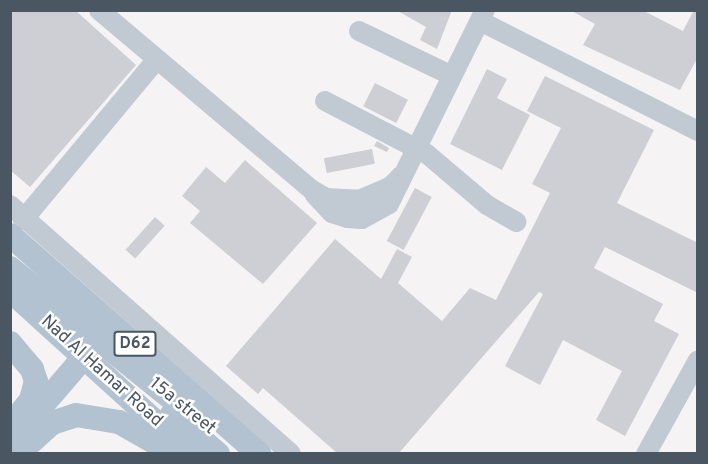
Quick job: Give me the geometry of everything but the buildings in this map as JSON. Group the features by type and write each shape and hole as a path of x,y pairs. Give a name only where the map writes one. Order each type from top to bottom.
{"main road":[{"name":"D62","path":"13,231 99,312 259,453"},
{"name":"15a street","path":"10,268 92,348 239,453"},
{"name":"Nad Al Hamar Road","path":"10,290 92,348 122,390 191,453"},
{"path":"10,442 92,348 99,312"},
{"path":"10,343 32,369 36,381 31,400 10,424"},
{"path":"122,390 127,381 136,383 219,453"},
{"path":"18,453 52,423 76,415 119,422 175,453"}],"lane":[{"path":"103,12 312,190 332,213 362,219 389,204 483,16 698,131"},
{"path":"359,31 452,76"},
{"path":"157,59 13,231 291,453"},
{"path":"325,101 416,148 446,167 487,205 516,222"},
{"path":"646,453 698,360"}]}
